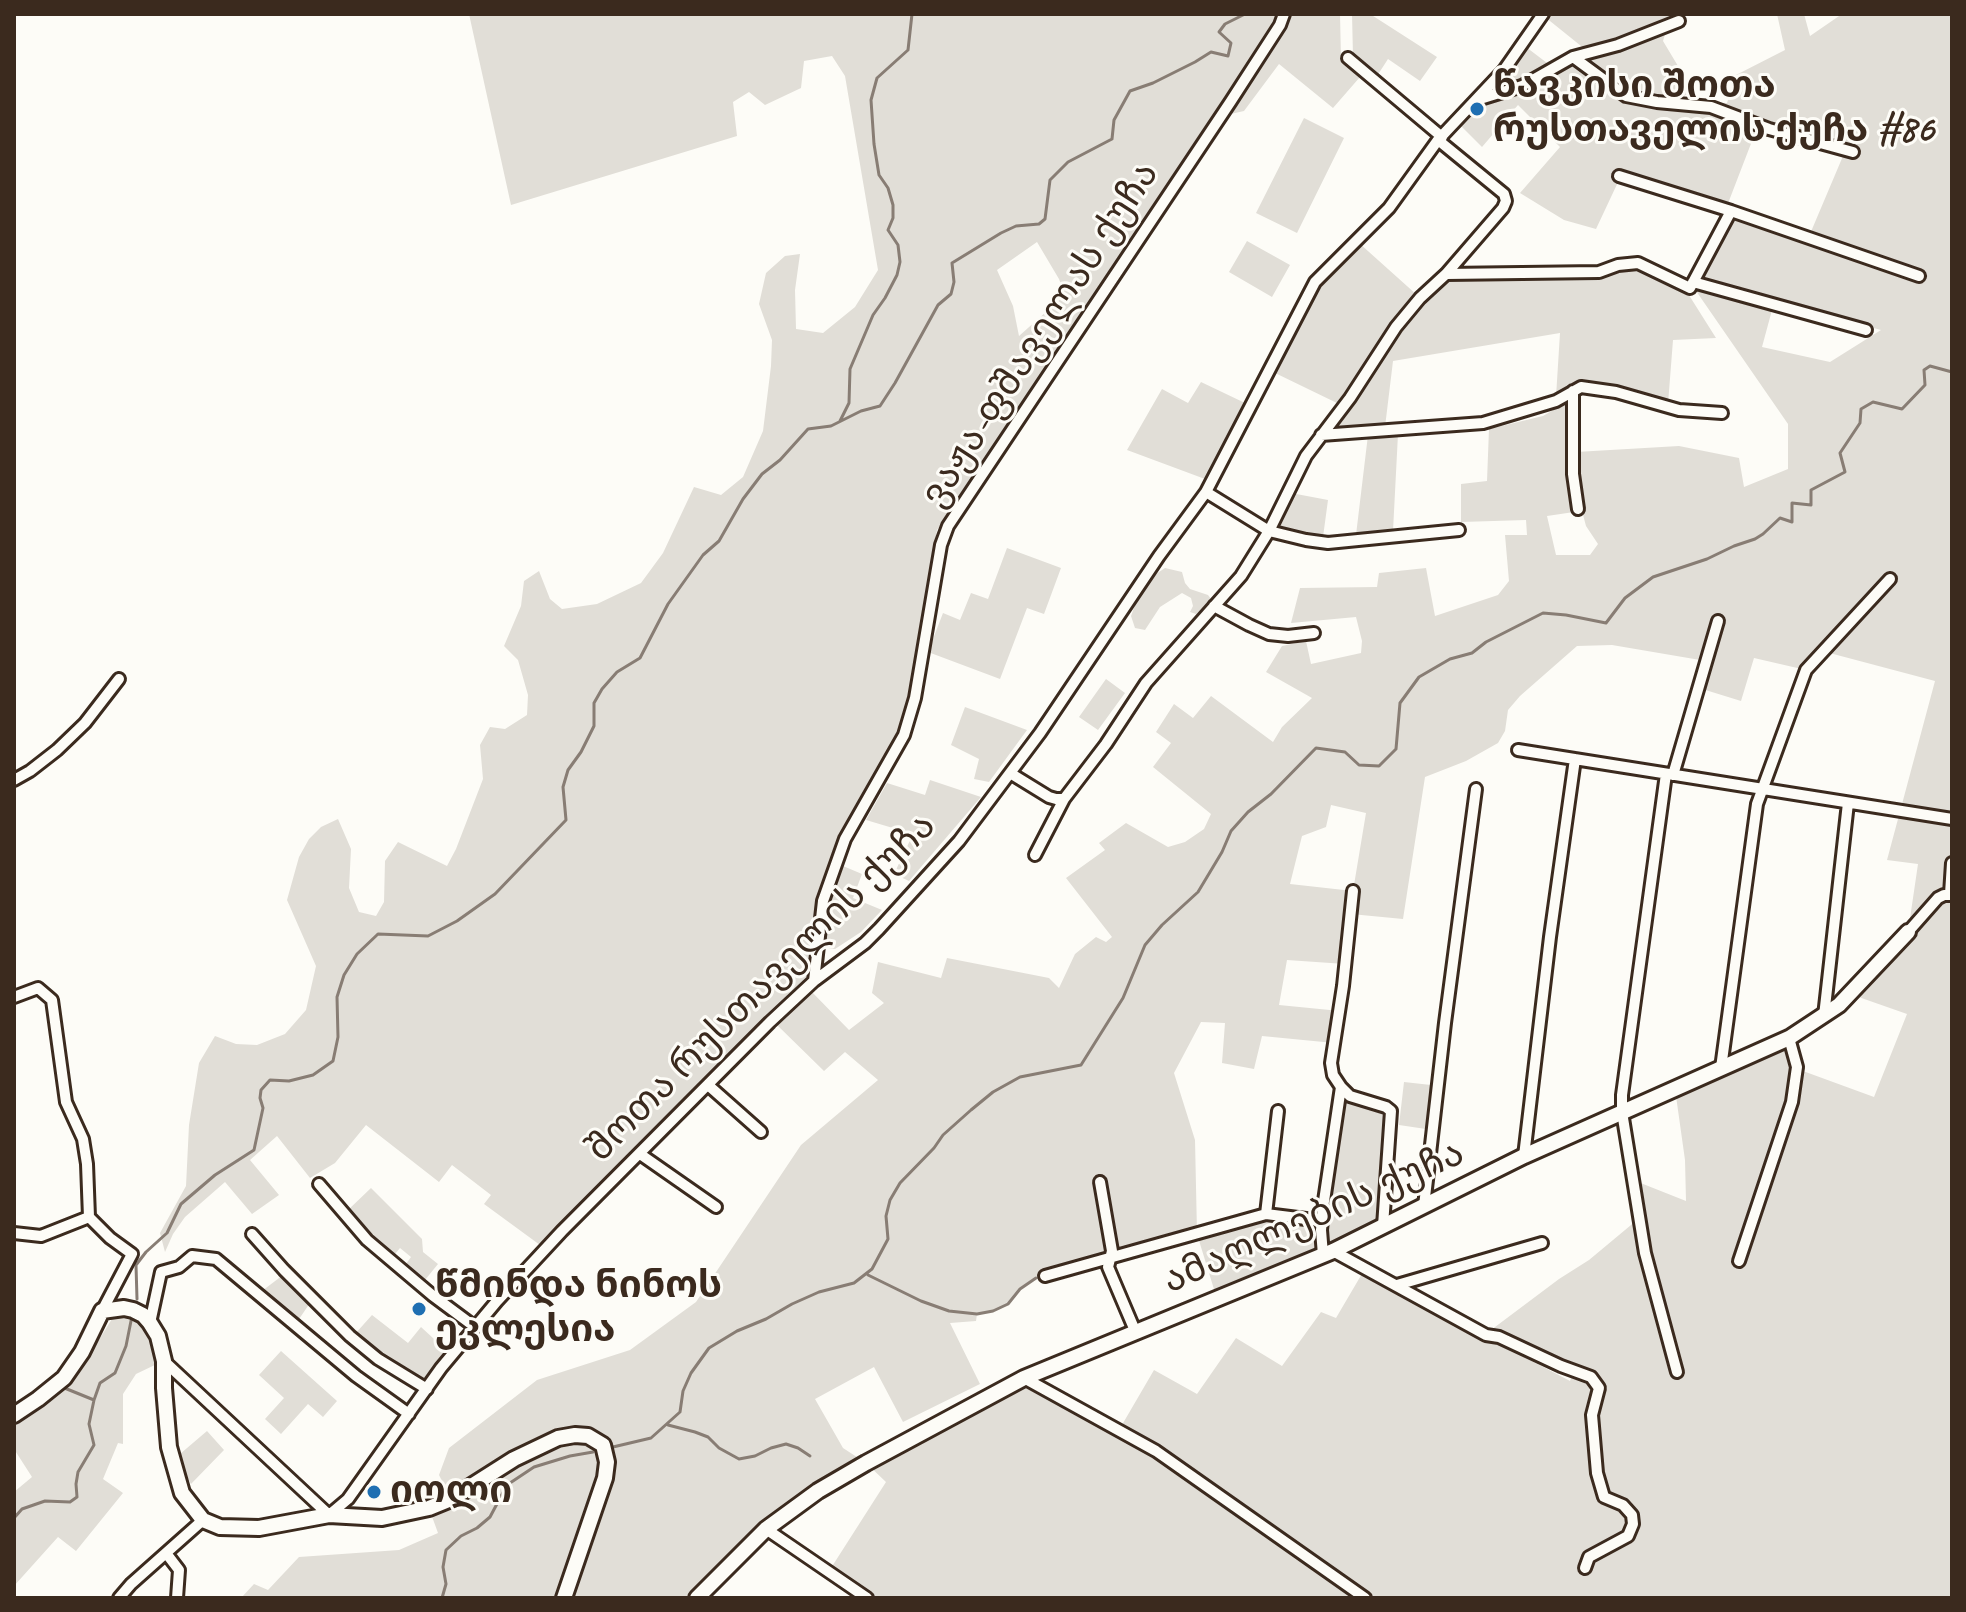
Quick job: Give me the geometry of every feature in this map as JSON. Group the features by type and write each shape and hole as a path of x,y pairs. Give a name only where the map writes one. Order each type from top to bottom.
{"street":[{"name":"ვაჟა-ფშაველას ქუჩა","path":"814,981 823,901 845,839 904,735 915,698 941,545 948,526 1231,101 1284,14"},
{"name":"შოთა რუსთაველის ქუჩა","path":"329,1515 348,1499 441,1368 562,1231 814,981 865,943 959,841 1095,654 1159,556 1206,492 1315,282 1389,208 1440,139 1504,70 1543,14"},
{"path":"1478,99 1522,86 1573,57 1628,42 1679,21"},
{"path":"1573,57 1626,96 1711,107 1769,129 1853,152"},
{"path":"1035,855 1064,799 1106,744 1146,683 1241,576 1269,531 1300,467 1396,327 1420,298 1446,274 1506,201 1504,194 1348,58"},
{"path":"1619,176 1919,276"},
{"path":"1446,274 1599,272 1618,265 1638,263 1690,288 1731,211"},
{"path":"1693,282 1866,330"},
{"path":"1321,435 1483,423 1556,401 1581,387 1616,392 1679,410 1722,413"},
{"path":"1573,391 1573,474 1578,509"},
{"path":"1206,492 1269,531 1286,537 1328,543 1459,530"},
{"path":"1721,1068 1757,804 1806,670 1890,579"},
{"path":"1214,606 1269,634 1288,636 1314,633"},
{"path":"1677,1372 1645,1253 1622,1112 1622,1095 1669,774 1718,621"},
{"path":"14,780 57,750 85,723 119,679"},
{"path":"1518,750 1952,819"},
{"path":"1524,1156 1575,759"},
{"path":"1010,773 1049,797 1064,799"},
{"path":"1424,1206 1476,789"},
{"path":"1824,1016 1848,803"},
{"path":"1951,894 1952,863"},
{"path":"1353,891 1331,1063 1333,1075 1350,1096 1391,1111 1383,1226"},
{"name":"ამაღლების ქუჩა","path":"697,1598 766,1529 818,1491 1024,1378 1328,1253 1524,1156 1789,1038 1839,1005 1938,898 1951,894"},
{"path":"14,997 38,988 52,1000 66,1102 83,1139 89,1217 132,1254 82,1352 64,1378 14,1415"},
{"path":"1739,1261 1792,1102 1797,1067 1789,1038"},
{"path":"708,1085 761,1132"},
{"path":"1341,1087 1322,1221 1328,1253 1397,1285 1486,1335 1499,1337 1591,1377 1599,1388 1592,1415 1597,1473 1604,1497 1623,1505 1632,1515 1633,1524 1628,1536 1589,1557 1585,1568"},
{"path":"1266,1214 1278,1111"},
{"path":"640,1154 716,1207"},
{"path":"1100,1182 1112,1251 1108,1267 1136,1333"},
{"path":"319,1184 367,1240 475,1327"},
{"path":"1045,1276 1266,1214 1322,1221"},
{"path":"14,1233 41,1236 89,1217"},
{"path":"252,1234 350,1336 378,1359 427,1389"},
{"path":"1397,1285 1542,1243"},
{"path":"150,1323 161,1272 179,1267 192,1256 216,1259 356,1376 409,1414"},
{"path":"102,1311 133,1310 143,1315 158,1336 164,1361 166,1425 171,1458 182,1493 203,1520 220,1527 259,1528 329,1515 382,1518 429,1508 451,1499 514,1459 558,1438 588,1436 603,1445 607,1462 605,1478 564,1598"},
{"path":"164,1361 329,1515"},
{"path":"1024,1378 1156,1451 1365,1598"},
{"path":"119,1598 203,1520"},
{"path":"766,1529 867,1598"},
{"path":"166,1553 179,1570 177,1598"}],"shaded area":[{"path":"469,14 1279,14 1275,26 1188,158 937,530 911,695 895,744 847,826 807,978 540,1245 484,1204 491,1195 452,1165 439,1182 366,1125 335,1163 310,1178 277,1136 250,1160 279,1195 252,1214 225,1182 185,1217 165,1252 160,1233 186,1186 189,1125 199,1063 215,1036 236,1044 257,1045 285,1034 306,1010 316,966 287,900 299,857 309,839 321,827 338,819 351,849 349,888 359,912 376,916 384,902 385,861 398,842 447,866 483,779 480,745 490,727 505,729 527,715 528,695 518,660 504,646 521,606 524,581 539,571 550,599 562,609 597,604 641,583 663,553 694,487 721,495 743,477 763,431 772,340 759,304 766,273 785,256 800,254 795,290 796,329 823,333 855,307 878,270 845,76 832,56 804,61 801,88 765,105 749,92 733,102 737,136 511,205","holes":["1037,242 1065,295 1019,336 1013,306 997,270"]},
{"path":"1288,14 1340,14 1341,60 1360,77 1333,108 1279,64 1244,111 1226,115"},
{"path":"1352,14 1370,14 1437,57 1420,81 1388,59 1377,76 1353,56"},
{"path":"1548,14 1673,14 1677,19 1586,50 1545,17"},
{"path":"1777,14 1804,14 1810,36 1842,14 1952,14 1952,1598 875,1598 831,1568 886,1482 866,1463 842,1477 827,1477 798,1496 738,1545 689,1598 570,1598 612,1481 614,1447 575,1435 451,1499 439,1475 449,1448 537,1380 630,1350 696,1302 801,1145 878,1080 845,1052 824,1071 776,1024 809,989 849,1030 884,1003 872,993 878,962 941,978 947,958 1049,978 1059,988 1075,954 1096,937 1106,942 1112,937 1066,878 1105,850 1099,843 1126,823 1168,847 1185,842 1204,829 1211,814 1153,767 1171,743 1156,732 1174,704 1193,718 1211,696 1273,742 1282,727 1312,698 1266,672 1282,646 1306,641 1311,664 1361,653 1362,641 1356,617 1291,623 1300,588 1377,587 1379,573 1426,568 1435,616 1498,595 1509,581 1505,535 1527,535 1526,520 1461,522 1461,484 1487,481 1489,429 1543,416 1567,402 1568,477 1574,512 1547,516 1556,555 1590,555 1598,544 1586,526 1574,481 1576,452 1679,446 1739,458 1744,487 1788,469 1788,424 1694,288 1696,286 1772,310 1762,347 1830,362 1881,330 1698,280 1733,216 1810,234 1843,156 1757,128 1727,206 1616,170 1613,172 1619,180 1596,229 1564,220 1520,193 1560,147 1518,105 1482,147 1460,125 1482,102 1572,60 1625,100 1727,103 1736,75 1785,50","holes":["1612,645 1706,661 1699,688 1741,701 1754,658 1806,670 1822,651 1935,681 1887,860 1918,864 1908,932 1850,994 1907,1014 1874,1097 1792,1067 1785,1044 1676,1096 1685,1160 1686,1201 1633,1180 1637,1220 1589,1260 1487,1333 1571,1378 1570,1381 1363,1272 1336,1318 1321,1312 1282,1366 1236,1338 1197,1394 1154,1370 1119,1430 1024,1378 866,1463 843,1448 815,1399 874,1367 903,1422 980,1384 950,1323 976,1321 977,1314 1008,1304 1020,1289 1036,1278 1197,1234 1217,1299 1383,1226 1386,1107 1341,1087 1322,1220 1266,1214 1197,1233 1195,1140 1174,1073 1201,1022 1225,1023 1222,1063 1254,1069 1262,1036 1334,1043 1340,1011 1279,1005 1287,960 1345,964 1351,914 1403,919 1425,777 1466,761 1498,743 1505,731 1508,710 1577,646","1331,805 1366,813 1353,891 1290,884 1302,836 1326,827"]},
{"path":"1666,31 1663,41 1693,91 1675,101 1628,94 1579,58"},
{"path":"1526,47 1551,66 1511,86 1498,83"},
{"path":"1304,118 1344,138 1297,233 1256,213"},
{"path":"1247,241 1290,265 1272,297 1229,272"},
{"path":"1359,243 1417,295 1382,337 1339,404 1273,372 1318,282"},
{"path":"1639,266 1687,292 1716,338 1673,340 1668,404 1609,384 1581,383 1556,397 1560,333 1393,361 1385,427 1331,427 1355,401 1377,362 1419,304 1448,278"},
{"path":"1201,382 1245,403 1205,479 1127,450 1162,389 1188,403"},
{"path":"1398,434 1393,531 1356,535 1368,435"},
{"path":"1291,493 1328,500 1323,537 1274,529"},
{"path":"1007,548 1061,568 1044,614 1027,608 1000,679 928,652 943,613 960,620 971,593 988,599"},
{"path":"1165,568 1182,572 1190,589 1211,599 1196,614 1190,612 1193,606 1191,598 1182,593 1160,607 1145,630 1135,628 1131,616 1138,597 1156,574"},
{"path":"1106,679 1125,693 1098,730 1079,717"},
{"path":"965,707 1027,730 989,782 974,779 979,759 951,745"},
{"path":"930,780 981,797 909,881 894,874 913,834 866,820 887,783 925,795"},
{"path":"843,866 862,874 853,898 882,910 861,932 835,949 828,948 825,941 833,892"},
{"path":"1404,1082 1431,1085 1426,1129 1399,1125"},
{"path":"371,1188 422,1239 423,1252 438,1264 425,1280 406,1264 411,1257 400,1248 395,1254 347,1211"},
{"path":"283,1275 310,1303 297,1322 262,1291"},
{"path":"126,1310 150,1326 159,1363 136,1374 123,1394 123,1444 118,1443 103,1479 123,1493 76,1551 58,1537 14,1586 14,1492 32,1477 14,1449 14,1419 65,1381 89,1356 115,1314"},
{"path":"372,1315 408,1343 421,1327 446,1350 423,1382 405,1373 355,1334"},
{"path":"281,1351 337,1401 323,1417 308,1404 281,1434 265,1419 284,1398 259,1375"},
{"path":"207,1431 224,1450 191,1484 180,1454"},
{"path":"580,1440 599,1447 602,1475 560,1598 241,1598 254,1584 268,1590 299,1557 399,1550 438,1533 430,1511 544,1447"}],"waterway":[{"path":"840,421 849,403 850,369 873,315 897,275 900,262 898,245 888,230 893,218 893,205 888,188 879,175 871,100 877,78 908,50 912,14"},
{"path":"137,1299 136,1265 167,1233 181,1204 215,1175 254,1150 263,1108 261,1090 270,1080 289,1081 313,1075 333,1061 338,1037 337,997 344,975 357,954 378,934 428,936 457,921 495,894 566,820 563,787 568,770 594,726 594,703 617,672 640,658 668,604 703,555 719,541 743,499 762,474 780,460 808,429 831,426 861,411 880,406 938,305 951,294 954,282 952,263 1001,233 1016,226 1039,224 1045,219 1050,180 1068,162 1112,139 1114,120 1130,91 1153,83 1211,52 1228,56 1231,43 1219,32 1225,24 1245,14"},
{"path":"613,1447 651,1438 680,1412 683,1391 691,1373 709,1348 792,1304 819,1292 854,1283 872,1269 888,1239 886,1216 890,1200 900,1183 943,1135 993,1092 1020,1077 1081,1065 1123,998 1145,945 1198,892 1231,831 1316,748 1345,752 1359,765 1379,766 1396,749 1400,703 1419,677 1450,659 1472,653 1486,642 1543,613 1606,623 1625,598 1653,577 1755,539 1780,518 1792,522 1792,503 1811,505 1811,490 1845,472 1840,453 1860,423 1861,409 1873,402 1902,409 1925,385 1924,370 1930,366 1952,372"},
{"path":"868,1275 921,1301 949,1311 977,1314 1008,1304 1020,1289 1036,1278"},
{"path":"14,1518 22,1509 45,1501 70,1502 77,1497 78,1472 94,1445 89,1424 94,1400 100,1383 115,1373 126,1346 132,1316"},
{"path":"62,1387 94,1400"},
{"path":"668,1425 708,1437 719,1448 739,1459 786,1444 810,1456"},
{"path":"442,1598 446,1584 443,1567 446,1550 490,1517 507,1485 534,1467 593,1452"}],"place":[{"name":"წავკისი შოთა რუსთაველის ქუჩა #86","path":"1477,109"},
{"name":"წმინდა ნინოს ეკლესია","path":"419,1309"},
{"name":"იოლი","path":"374,1492"}]}
